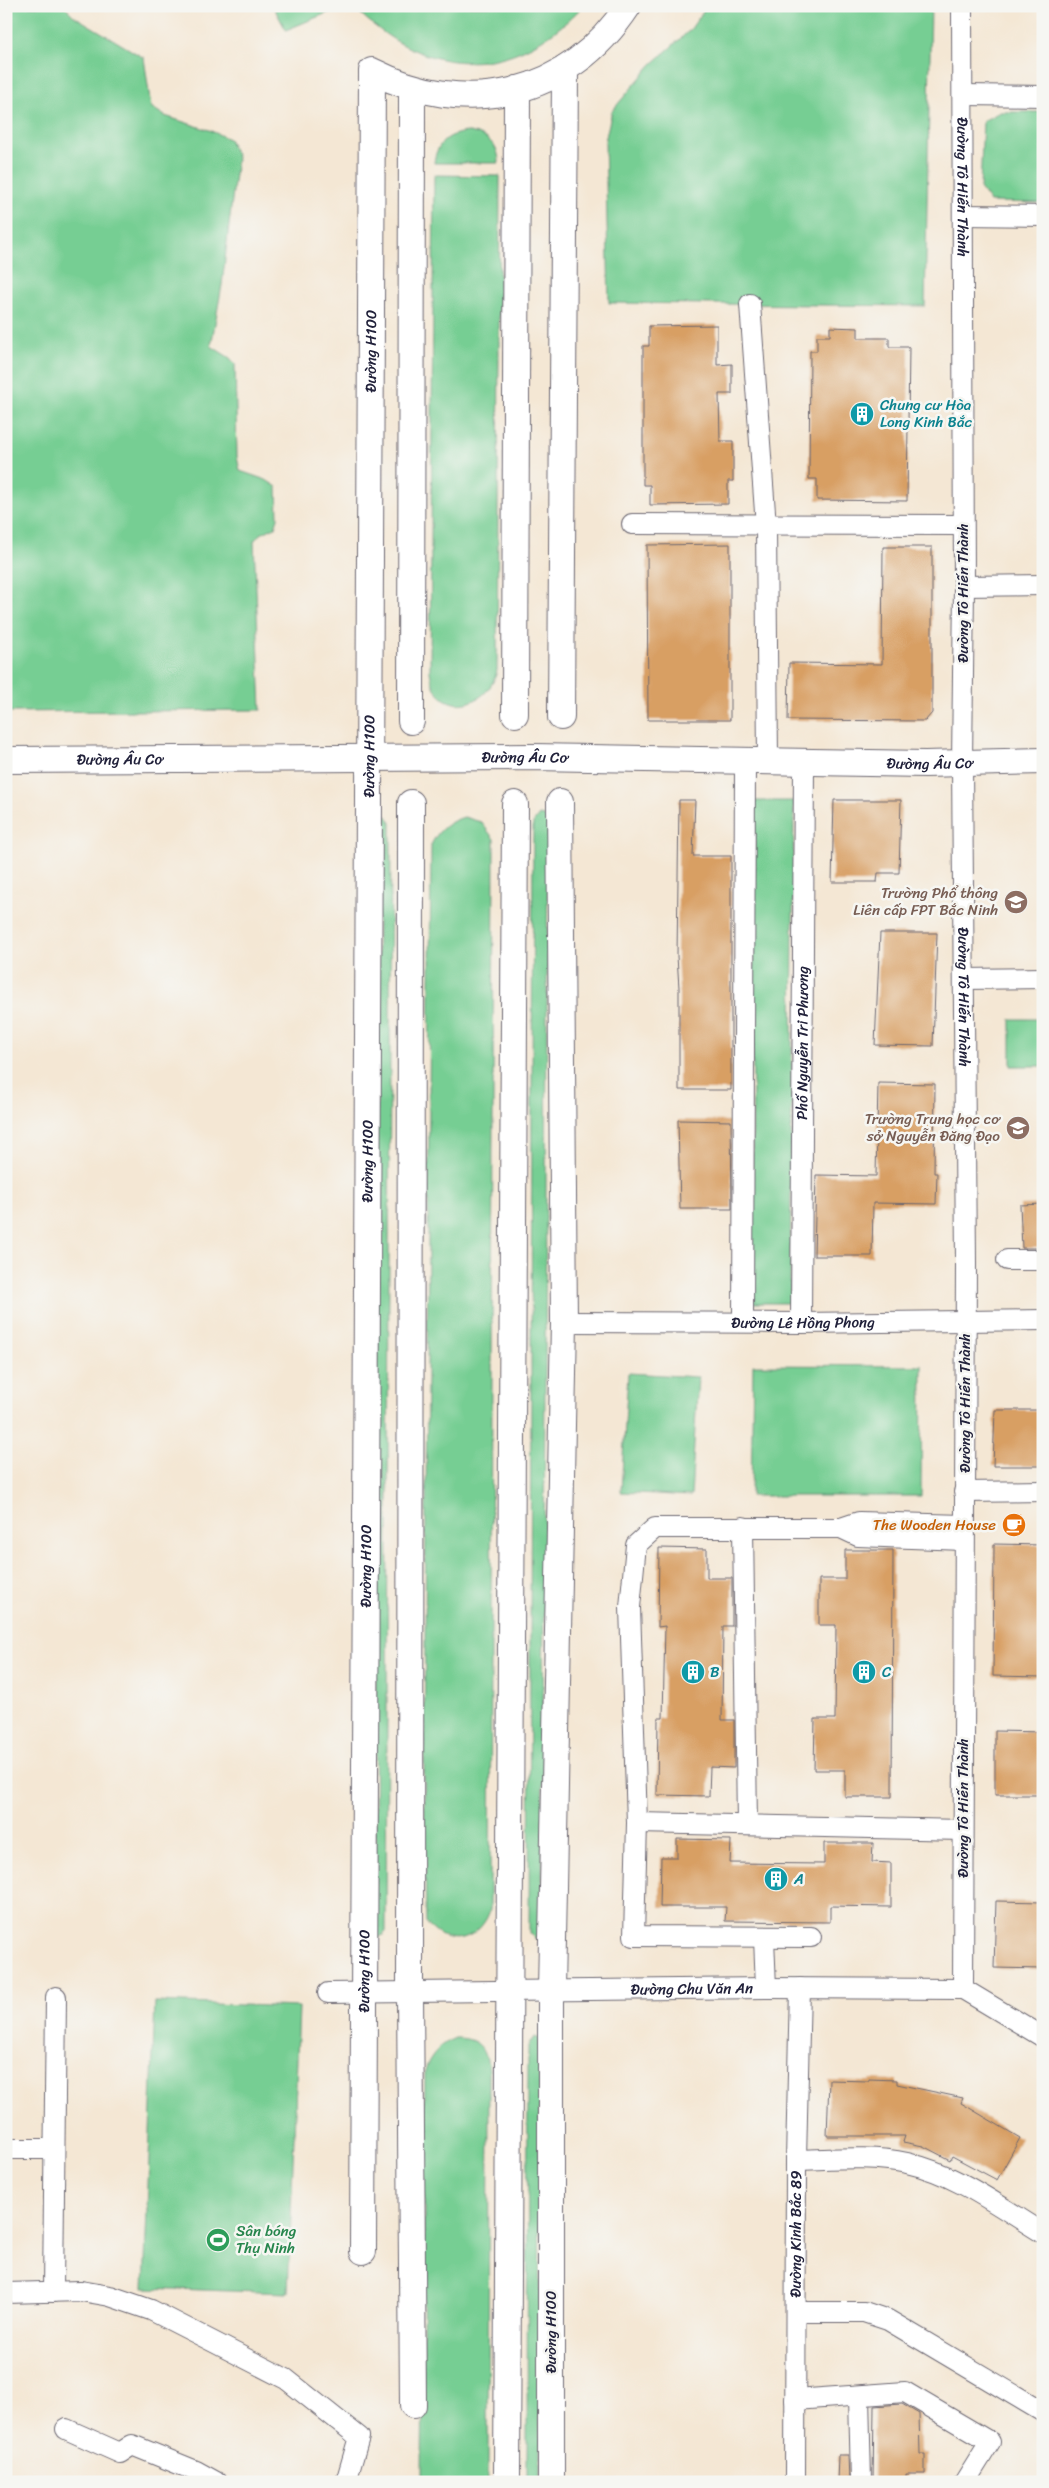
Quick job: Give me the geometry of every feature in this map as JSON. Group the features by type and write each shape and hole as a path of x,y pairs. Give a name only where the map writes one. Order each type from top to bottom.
{"main road":[{"path":"411,721 412,89 446,96 473,97 517,90 550,78 593,48 612,29 628,6"},
{"path":"561,717 565,69"},
{"name":"Đường H100","path":"363,2251 372,72 412,89"},
{"path":"515,714 517,90"},
{"name":"Đường Âu Cơ","path":"6,760 534,757 757,762 962,763 1043,761"},
{"name":"Đường H100","path":"551,2482 551,1991 564,1322 560,802"},
{"path":"411,803 410,1992 413,2405"},
{"path":"507,2482 515,804"}],"street":[{"name":"Đường Tô Hiến Thành","path":"962,6 964,95 962,763 966,1321 963,1989"},
{"path":"964,95 1043,96"},
{"path":"963,215 1043,216"},
{"path":"743,1322 757,762 766,526 750,304"},
{"path":"632,524 766,526 962,525"},
{"path":"964,586 1043,585"},
{"name":"Phố Nguyễn Tri Phương","path":"800,1323 804,762"},
{"path":"964,979 1043,978"},
{"path":"1006,1260 1043,1260"},
{"name":"Đường Lê Hồng Phong","path":"564,1322 800,1323 1043,1320"},
{"path":"964,1492 1043,1492"},
{"path":"811,1937 634,1936 638,1823 630,1606 636,1545 655,1528 841,1528 859,1522 964,1532"},
{"path":"743,1527 746,1824"},
{"path":"638,1823 963,1830"},
{"path":"764,1938 766,1988"},
{"name":"Đường Chu Văn An","path":"328,1993 766,1988 963,1989"},
{"name":"Đường Kinh Bắc 89","path":"795,2482 796,2160 800,1988"},
{"path":"963,1989 1043,2037"},
{"path":"53,2292 56,1997"},
{"path":"6,2148 54,2149"},
{"path":"796,2160 871,2159 908,2163 954,2178 1043,2233"},
{"path":"6,2293 81,2291 110,2296 151,2310 286,2379 359,2437 346,2482"},
{"path":"796,2312 864,2312 888,2320 1043,2412"},
{"path":"795,2400 905,2392 990,2442 965,2482"},
{"path":"859,2396 860,2482"},
{"path":"66,2429 120,2453 132,2445 196,2471 216,2482"}],"green space":[{"path":"6,6 64,6 74,16 144,58 151,107 165,116 209,130 229,139 237,157 222,285 211,346 230,358 235,364 237,457 240,471 266,480 277,487 278,518 275,527 259,535 254,541 261,710 6,712"},
{"path":"273,6 330,6 332,11 286,30"},
{"path":"353,6 583,6 556,31 528,48 498,58 468,62 439,58 409,48 380,30"},
{"path":"707,6 931,6 925,306 609,303 605,141 612,111 651,65 690,30"},
{"path":"1000,112 1043,112 1043,203 990,202 980,188 983,121"},
{"path":"469,132 481,135 494,146 499,163 434,163 435,156 445,140 455,134"},
{"path":"434,175 500,176 497,670 492,683 484,694 474,701 462,704 451,702 441,697 434,686 430,671"},
{"path":"755,801 794,801 790,1303 751,1303"},
{"path":"382,815 387,816 391,823 386,1932 378,1939 375,1937 378,818"},
{"path":"539,815 544,816 548,823 542,1932 535,1939 529,1933 533,823"},
{"path":"464,817 481,822 494,839 490,1910 479,1929 471,1935 452,1939 434,1931 426,1922 424,1773 431,845 444,827"},
{"path":"1011,1019 1043,1019 1043,1066 1011,1066"},
{"path":"753,1365 922,1366 921,1496 751,1496"},
{"path":"628,1373 698,1377 691,1496 621,1492"},
{"path":"155,2002 299,2007 288,2293 144,2288"},
{"path":"534,2037 539,2039 540,2482 527,2482 528,2046"},
{"path":"455,2038 476,2042 486,2056 489,2070 488,2482 422,2482 425,2070 437,2051 445,2043"}],"building":[{"path":"717,325 717,365 732,364 732,394 719,394 720,441 733,441 733,481 728,481 728,504 650,505 650,485 643,485 643,346 649,346 649,326"},
{"name":"Chung cư Hòa Long Kinh Bắc","path":"830,327 858,328 858,338 889,338 889,347 909,347 907,501 817,500 817,479 809,479 810,351 817,351 817,336 830,336"},
{"path":"730,544 730,720 648,720 647,545"},
{"path":"883,547 932,547 932,713 925,721 788,720 789,663 882,664"},
{"path":"679,800 695,800 693,856 731,856 731,1090 679,1090 679,988 677,956"},
{"path":"834,800 901,800 899,873 878,873 877,882 832,882"},
{"path":"880,933 937,933 933,1046 875,1045"},
{"path":"878,1083 935,1084 934,1173 937,1173 936,1204 873,1203 872,1256 814,1256 816,1175 876,1176"},
{"path":"678,1120 731,1121 732,1209 680,1209"},
{"path":"1043,1204 1043,1248 1022,1248 1020,1205"},
{"path":"995,1410 1043,1410 1043,1466 993,1466"},
{"path":"994,1544 1043,1545 1043,1677 993,1676"},
{"name":"B","path":"659,1548 707,1549 707,1578 732,1578 732,1626 723,1626 722,1720 734,1720 734,1768 710,1767 709,1796 657,1795 658,1718 663,1718 665,1626 658,1627"},
{"name":"C","path":"845,1550 893,1550 892,1797 845,1797 845,1770 814,1770 815,1719 835,1719 836,1625 819,1625 819,1579 845,1579"},
{"path":"995,1731 1043,1732 1043,1795 995,1795"},
{"name":"A","path":"677,1839 731,1840 730,1863 824,1864 824,1843 873,1843 872,1862 891,1863 891,1907 830,1906 830,1922 725,1921 726,1907 660,1907 661,1857 677,1857"},
{"path":"996,1901 1043,1902 1043,1969 994,1968"},
{"path":"869,2079 897,2080 897,2084 963,2098 961,2103 1020,2138 997,2180 952,2156 950,2160 923,2146 903,2142 905,2136 827,2136 829,2080 869,2081"},
{"path":"902,2404 919,2414 920,2454 925,2454 925,2474 906,2474 906,2482 873,2482 874,2406"},
{"path":"838,2455 848,2455 849,2482 837,2482"}],"place":[{"name":"Chung cư Hòa Long Kinh Bắc","path":"862,414"},
{"name":"Trường Phổ thông Liên cấp FPT Bắc Ninh","path":"1016,902"},
{"name":"Trường Trung học cơ sở Nguyễn Đăng Đạo","path":"1018,1128"},
{"name":"The Wooden House","path":"1014,1525"},
{"name":"B","path":"693,1672"},
{"name":"C","path":"864,1672"},
{"name":"A","path":"776,1879"},
{"name":"Sân bóng Thụ Ninh","path":"218,2240"}]}
